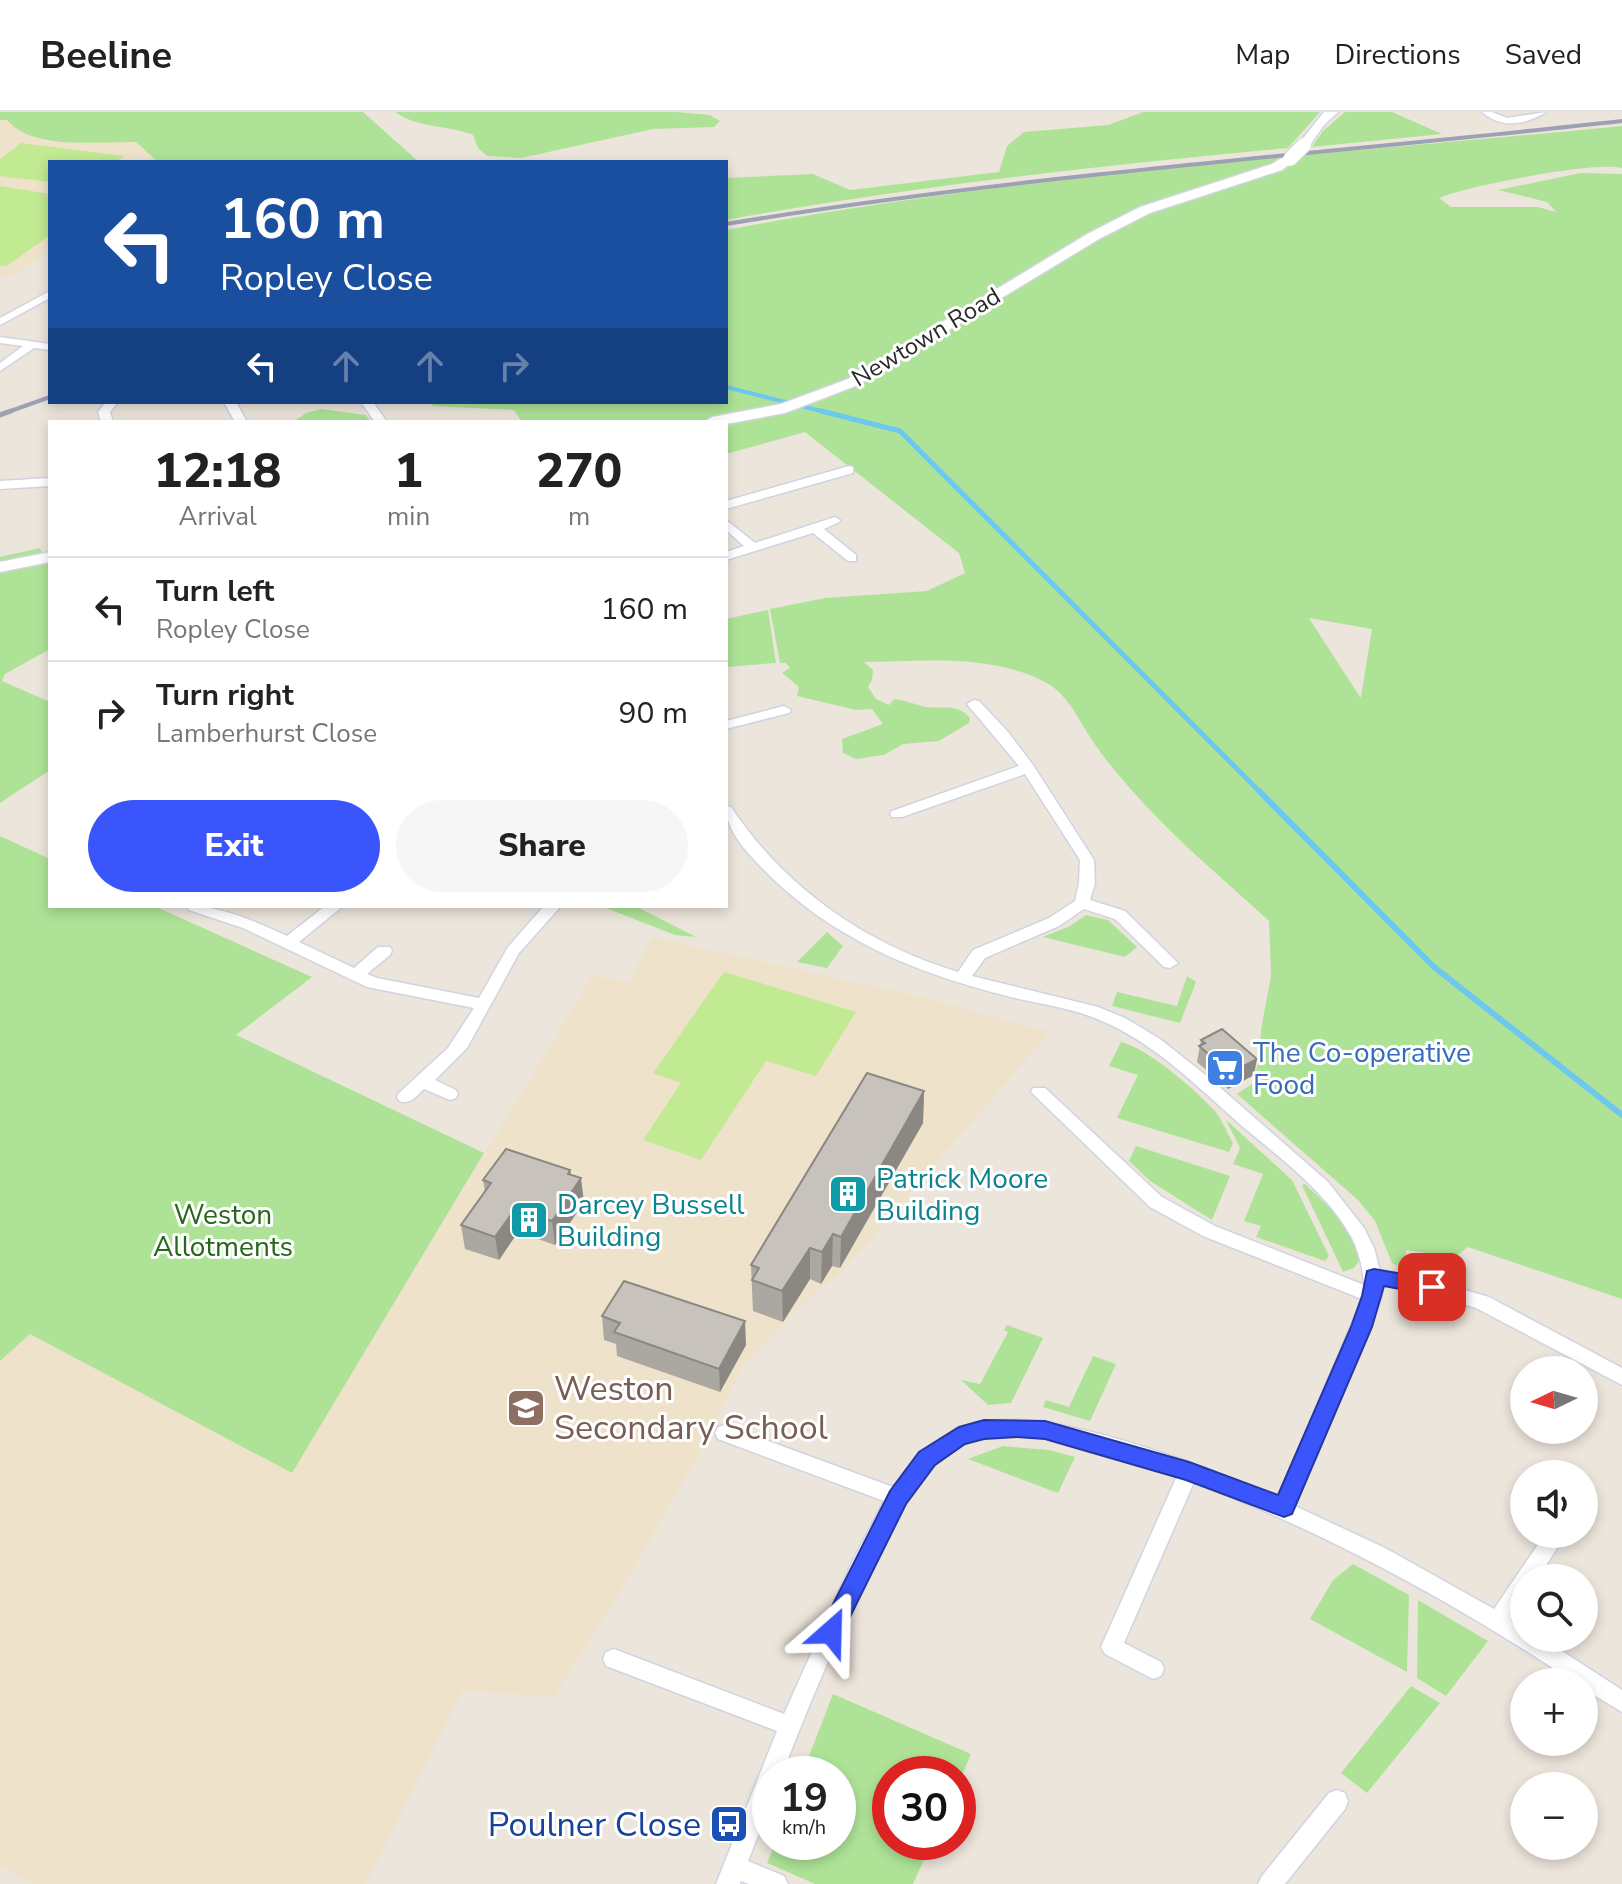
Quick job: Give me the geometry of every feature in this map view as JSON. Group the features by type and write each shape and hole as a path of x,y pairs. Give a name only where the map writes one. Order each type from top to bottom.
{"street":[{"name":"Newtown Road","path":"722,420 785,408 853,382 1145,210 1277,167 1304,145 1320,122 1332,112"},
{"path":"1486,112 1500,121 1514,122 1542,112"},
{"path":"0,322 48,295"},
{"path":"0,340 29,347 48,347"},
{"path":"0,368 29,347"},
{"path":"728,504 849,470"},
{"path":"0,485 48,482"},
{"path":"728,555 835,521"},
{"path":"728,526 752,547"},
{"path":"815,528 852,558"},
{"path":"0,567 48,557"},
{"path":"962,979 979,954 1054,922 1082,903 1087,883 1087,860 1028,768 974,704"},
{"path":"728,724 784,710"},
{"path":"897,814 1028,768"},
{"path":"728,814 736,828 789,886 834,919 904,959 962,979 1116,1020 1167,1051 1313,1178 1342,1208 1360,1236 1373,1286 1284,1507"},
{"path":"1082,903 1120,915 1170,963"},
{"path":"200,908 248,924 356,975 391,988 482,1004"},
{"path":"289,942 332,908"},
{"path":"405,1097 467,1036 523,933 551,908"},
{"path":"356,975 384,951"},
{"path":"422,1081 450,1094"},
{"path":"1039,1092 1156,1202 1209,1231 1373,1286 1413,1282 1482,1302 1622,1377"},
{"path":"777,1756 864,1559 898,1497 927,1458 959,1436 1017,1427 1045,1430 1189,1471 1284,1507 1423,1577 1622,1702"},
{"path":"725,1433 898,1497"},
{"path":"1153,1669 1112,1647 1189,1471"},
{"path":"1497,1622 1510,1602"},
{"path":"614,1659 789,1726"},
{"path":"1270,1884 1337,1801"},
{"path":"752,1822 732,1875 776,1884"}],"shaded area":[{"path":"0,120 7,120 45,142 137,142 156,160 48,160 48,251 10,278 0,276"},
{"name":"Weston Secondary School","path":"652,937 921,997 1050,1032 842,1272 811,1296 745,1363 699,1454 617,1597 554,1697 462,1691 366,1884 33,1884 0,1866 0,1361 30,1334 292,1472 592,976 630,981"}],"green space":[{"path":"0,112 363,112 417,160 156,160 136,142 49,140 18,130 7,120 0,120"},
{"path":"395,112 677,112 710,115 720,121 714,127 653,129 521,158 487,156 478,148 473,135 423,124"},
{"path":"1143,112 1320,112 1288,148 1006,178 728,220 728,178 813,174 850,190 999,172 1007,146 1024,132 1108,125"},
{"path":"1345,112 1392,112 1442,134 1312,147 1323,131"},
{"path":"1622,126 1622,168 1586,168 1530,176 1439,198 1451,207 1538,207 1556,212 1547,202 1498,190 1581,173 1622,174 1622,1299 1468,1247 1455,1257 1406,1250 1405,1269 1392,1263 1375,1221 1358,1200 1237,1094 1255,1082 1271,976 1269,921 1144,804 1102,754 1069,704 1050,685 1029,675 983,663 935,660 864,662 873,670 868,687 876,699 889,705 894,699 926,707 955,708 970,718 969,723 939,741 903,744 884,755 856,759 843,753 842,739 883,724 872,709 856,710 797,696 799,687 782,673 790,668 786,663 780,663 770,609 825,598 927,591 965,573 959,553 805,432 728,453 728,420 521,420 514,410 432,404 728,404 728,230 949,194 1285,157","holes":["1309,618 1372,629 1360,697"]},
{"path":"21,143 124,156 119,160 48,160 48,182 0,176 0,159"},
{"path":"0,186 48,194 48,236 7,266 0,265"},
{"path":"321,409 366,415 370,420 296,420"},
{"path":"40,548 48,557 48,650 5,674 2,681 48,701 48,771 0,803 0,557"},
{"path":"768,610 776,663 728,667 728,619"},
{"name":"Weston Allotments","path":"0,836 48,858 48,908 158,908 312,977 236,1035 484,1153 292,1473 30,1334 0,1361"},
{"path":"606,908 639,908 696,937 675,935"},
{"path":"1086,915 1108,920 1137,947 1125,957 1043,937 1070,926"},
{"path":"827,932 843,946 827,968 797,962"},
{"path":"724,972 856,1012 816,1076 766,1061 701,1160 643,1140 681,1083 653,1073"},
{"path":"1187,976 1196,982 1180,1023 1112,1006 1117,992 1177,1006"},
{"path":"1121,1042 1157,1061 1214,1110 1233,1143 1229,1152 1117,1118 1138,1075 1109,1066"},
{"path":"1226,1120 1292,1180 1329,1256 1325,1261 1256,1237 1261,1226 1244,1221 1263,1174 1233,1164 1240,1148"},
{"path":"1136,1146 1230,1176 1212,1220 1150,1181 1129,1161"},
{"path":"1305,1184 1346,1228 1359,1261 1354,1268 1343,1272 1302,1185"},
{"path":"1007,1325 1043,1338 1011,1403 988,1405 961,1380 980,1384 1008,1332 1004,1330"},
{"path":"1093,1356 1116,1364 1090,1421 1043,1407 1046,1400 1069,1407"},
{"path":"1003,1446 1049,1450 1075,1457 1058,1493 968,1459"},
{"path":"1353,1564 1409,1595 1407,1672 1310,1619 1333,1580"},
{"path":"1418,1600 1488,1641 1446,1696 1417,1678"},
{"path":"1411,1686 1440,1703 1367,1793 1341,1773"},
{"path":"833,1694 971,1754 872,1756 872,1860 924,1860 913,1884 815,1884 767,1863 768,1860 856,1860 856,1756 809,1756"}],"building":[{"path":"1222,1029 1257,1059 1231,1073 1199,1046 1205,1043 1201,1040"},
{"name":"Patrick Moore Building","path":"867,1073 924,1091 841,1237 833,1234 822,1252 810,1248 782,1291 752,1280 759,1268 751,1265"},
{"path":"506,1149 570,1170 568,1174 581,1178 552,1221 515,1209 495,1237 461,1225 491,1183 483,1180"},
{"path":"624,1281 745,1321 719,1369 614,1332 620,1323 602,1316"}],"waterway":[{"path":"728,388 829,413"},
{"path":"821,411 900,431 1261,793"},
{"path":"1259,791 1434,967 1622,1115"}],"railway":[{"path":"728,224 1061,179 1622,121"},
{"path":"5,413 48,398"},
{"path":"0,415 11,411"}],"place":[{"name":"The Co-operative Food","path":"1225,1068"},
{"name":"Patrick Moore Building","path":"848,1194"},
{"name":"Darcey Bussell Building","path":"529,1220"},
{"name":"Weston Secondary School","path":"526,1408"},
{"name":"Poulner Close","path":"729,1824"}],"route":[{"path":"831,1632 864,1559 898,1497 927,1458 959,1436 1017,1427 1045,1430 1093,1441 1189,1471 1284,1507 1361,1327 1373,1296 1374,1277 1432,1287"}]}
